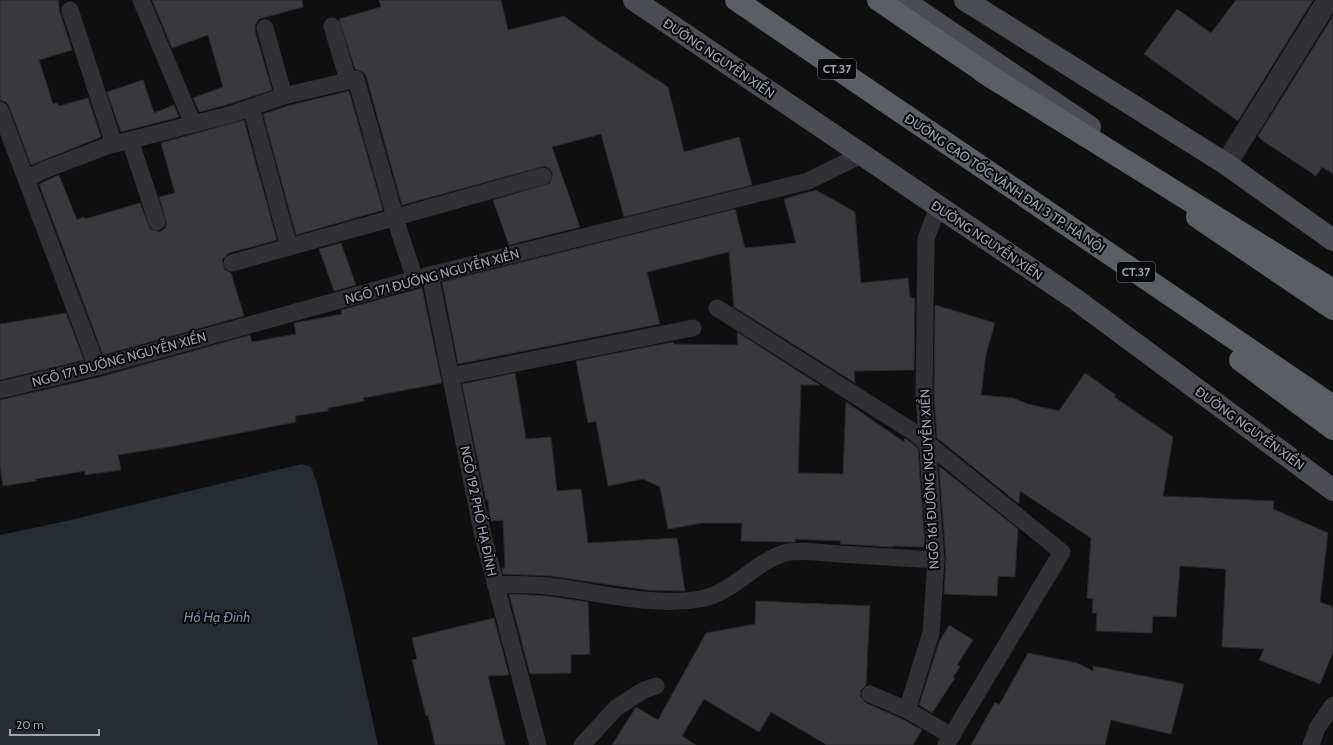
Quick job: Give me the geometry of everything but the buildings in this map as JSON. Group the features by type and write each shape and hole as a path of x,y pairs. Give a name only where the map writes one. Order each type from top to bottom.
{"highway":[{"name":"ĐƯỜNG CAO TỐC VÀNH ĐAI 3 TP. HÀ NỘI","path":"736,0 1333,406"},
{"path":"878,0 1333,309"},
{"path":"983,72 1333,290"},
{"path":"938,138 1333,429"}],"main road":[{"name":"ĐƯỜNG NGUYỄN XIỂN","path":"634,0 1075,299 1333,490"},
{"path":"902,0 1333,295"},
{"path":"952,34 968,2 1226,164 1333,240"}],"street":[{"path":"1226,164 1328,0"}],"lane":[{"path":"141,0 193,124"},
{"path":"70,10 114,144"},
{"path":"26,179 44,170 114,144 229,115 284,96 348,80 332,26"},
{"path":"265,28 284,96"},
{"name":"NGÕ 192 PHỐ HẠ ĐÌNH","path":"348,80 356,79 360,89 395,216 423,277 451,376 483,536 538,745"},
{"path":"252,107 289,247"},
{"path":"0,110 96,366"},
{"path":"130,140 157,222"},
{"name":"NGÕ 171 ĐƯỜNG NGUYỄN XIỂN","path":"0,390 96,366 423,277 808,181 861,155"},
{"path":"232,263 395,216 543,176"},
{"name":"NGÕ 161 ĐƯỜNG NGUYỄN XIỂN","path":"906,710 931,633 936,560 924,397 926,239 938,207"},
{"path":"717,308 912,431 1062,552 949,741 906,710 870,694"},
{"path":"451,376 693,328"},
{"path":"495,584 553,586 656,602 681,601 702,599 720,591 746,577 766,562 785,553 815,552 936,560"},
{"path":"582,745 616,708 644,690 656,686"},
{"path":"1311,745 1317,728 1333,705"}],"water":[{"name":"Hồ Hạ Đình","path":"302,464 311,467 317,483 344,590 378,745 0,745 0,535 62,522"}]}
